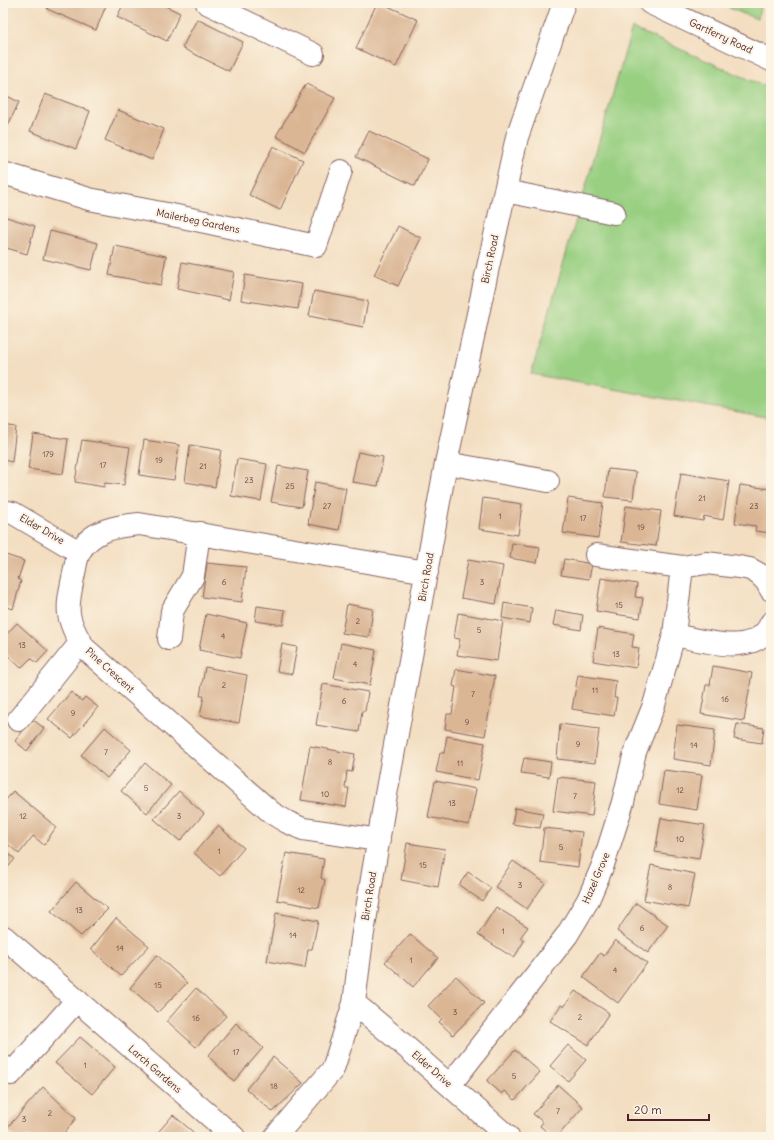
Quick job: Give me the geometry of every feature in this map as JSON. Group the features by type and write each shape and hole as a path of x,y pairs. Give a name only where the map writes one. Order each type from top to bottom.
{"street":[{"path":"207,3 313,54"},
{"name":"Birch Road","path":"275,1137 333,1069 354,1003 362,939 446,463 518,137 564,3"},
{"name":"Gartferry Road","path":"650,3 771,60"},
{"name":"Mailerbeg Gardens","path":"3,173 89,199 182,217 316,246 341,171"},
{"path":"505,191 614,213"},
{"path":"446,463 548,481"},
{"name":"Elder Drive","path":"3,511 13,513 79,552"},
{"path":"79,552 87,542 108,529 119,526 139,524 427,572"},
{"path":"169,639 172,611 193,576 199,533"},
{"name":"Pine Crescent","path":"79,552 70,593 68,614 71,625 80,642 89,652 272,813 303,829 379,840"},
{"path":"596,555 682,567 706,562 750,569 759,574 771,590"},
{"name":"Hazel Grove","path":"450,1085 566,935 588,900 603,865 623,802 635,752 654,705 674,635 682,567"},
{"path":"674,635 730,645 741,645 753,642 763,635 771,623"},
{"path":"18,720 80,642"},
{"name":"Larch Gardens","path":"3,938 4,937 234,1137"},
{"path":"3,1066 11,1074 77,1000"},
{"name":"Elder Drive","path":"354,1003 508,1137"}],"green space":[{"path":"731,3 762,3 757,19 729,8"},
{"path":"632,28 771,89 771,418 531,374"}],"building":[{"path":"49,3 107,3 96,30 47,9"},
{"path":"124,3 159,3 180,13 167,41 117,17"},
{"path":"377,3 381,3 418,20 396,67 356,48"},
{"path":"197,19 243,42 229,71 182,48"},
{"path":"306,84 335,98 305,152 276,136"},
{"path":"3,94 19,102 3,136"},
{"path":"45,94 90,111 76,149 30,131"},
{"path":"118,110 164,129 152,160 105,140"},
{"path":"369,131 428,159 415,186 356,157"},
{"path":"273,146 303,160 280,210 249,195"},
{"path":"3,216 35,226 27,254 3,247"},
{"path":"398,226 421,238 398,286 374,275"},
{"path":"50,231 98,243 91,270 43,259"},
{"path":"115,246 166,256 161,285 109,275"},
{"path":"182,262 234,272 229,300 177,289"},
{"path":"245,275 302,284 298,309 241,300"},
{"path":"314,291 368,301 363,327 309,316"},
{"path":"3,425 16,427 12,462 3,460"},
{"path":"33,434 68,439 63,474 28,469"},
{"path":"82,440 130,447 124,485 105,483 104,487 75,482"},
{"path":"144,440 179,445 174,480 139,475"},
{"path":"190,445 221,450 215,487 185,482"},
{"path":"358,452 383,457 378,486 352,482"},
{"path":"237,459 267,464 261,501 231,496"},
{"path":"278,466 308,471 302,507 271,502"},
{"path":"608,469 636,472 633,500 605,497"},
{"path":"681,473 729,481 723,520 704,516 703,521 674,516"},
{"path":"315,482 346,488 339,530 308,524"},
{"path":"740,485 771,489 771,533 755,531 756,526 735,523"},
{"path":"483,498 522,504 518,535 479,529"},
{"path":"568,498 603,503 598,538 563,533"},
{"path":"626,506 661,511 656,546 621,542"},
{"path":"512,543 540,547 537,563 510,558"},
{"path":"3,554 24,561 18,579 21,581 13,609 3,606"},
{"path":"564,559 592,564 589,579 561,575"},
{"path":"468,560 503,566 496,604 461,598"},
{"path":"207,563 246,567 242,602 202,597"},
{"path":"601,578 637,584 635,597 643,598 640,618 596,611"},
{"path":"504,603 532,608 530,623 502,618"},
{"path":"347,604 373,609 369,637 342,633"},
{"path":"257,606 285,610 283,625 255,621"},
{"path":"556,610 583,615 581,630 553,625"},
{"path":"458,613 503,621 497,661 457,655 460,639 454,638"},
{"path":"206,614 247,623 240,658 199,650"},
{"path":"17,623 48,651 37,663 31,658 21,668 3,651 3,638"},
{"path":"598,628 634,634 632,647 639,648 636,668 593,661"},
{"path":"341,643 376,650 370,685 334,678"},
{"path":"282,644 297,647 292,674 277,671"},
{"path":"713,666 752,673 744,721 701,714 706,685 710,685"},
{"path":"205,667 247,675 239,723 200,716 204,696 200,696"},
{"path":"456,669 495,676 485,736 445,729 447,714 452,714 456,687 453,686"},
{"path":"578,675 616,681 614,698 617,698 614,716 572,709"},
{"path":"323,684 368,692 365,711 362,711 359,732 316,725"},
{"path":"71,692 82,701 85,697 98,707 72,738 48,719"},
{"path":"32,719 44,728 27,751 15,741"},
{"path":"560,724 599,729 595,763 557,759"},
{"path":"737,724 764,728 762,743 734,739"},
{"path":"677,725 715,730 711,765 673,759"},
{"path":"105,727 131,750 107,778 81,755"},
{"path":"447,736 485,743 478,780 436,772 440,753 444,753"},
{"path":"310,746 355,754 352,772 347,771 345,788 349,788 346,807 301,800"},
{"path":"524,758 551,762 549,777 521,773"},
{"path":"145,763 171,785 147,813 121,791"},
{"path":"664,770 702,775 697,810 659,804"},
{"path":"558,777 596,781 592,816 553,811"},
{"path":"435,781 476,789 469,825 428,817"},
{"path":"13,791 56,827 44,845 33,836 19,854 3,840 3,804"},
{"path":"179,791 204,814 180,841 154,819"},
{"path":"515,808 543,813 540,828 512,824"},
{"path":"661,818 705,825 699,859 655,852"},
{"path":"218,826 244,848 220,876 194,853"},
{"path":"544,828 582,832 578,867 540,862"},
{"path":"407,843 445,849 438,887 401,880"},
{"path":"3,849 15,859 3,873"},
{"path":"286,853 324,859 321,878 325,880 319,908 277,900"},
{"path":"513,861 545,883 527,909 495,887"},
{"path":"651,865 695,874 688,908 644,900"},
{"path":"468,872 491,888 482,901 459,885"},
{"path":"76,882 108,909 81,936 51,911"},
{"path":"636,903 668,925 648,953 617,931"},
{"path":"496,907 528,927 520,938 524,941 514,958 478,935"},
{"path":"276,913 318,921 312,949 308,949 305,968 267,961"},
{"path":"116,918 149,946 121,976 91,949"},
{"path":"410,934 438,958 413,987 385,962"},
{"path":"615,940 647,963 618,1003 583,977 600,953 604,956"},
{"path":"157,955 187,983 158,1012 130,988"},
{"path":"456,976 484,1003 453,1035 439,1022 442,1019 428,1006"},
{"path":"196,988 226,1016 196,1047 167,1021"},
{"path":"575,991 609,1013 588,1045 550,1021 561,1005 564,1007"},
{"path":"236,1023 263,1048 234,1081 208,1056"},
{"path":"80,1037 115,1067 92,1094 55,1063"},
{"path":"568,1045 586,1060 568,1081 550,1066"},
{"path":"515,1050 540,1072 515,1100 505,1091 502,1094 487,1081"},
{"path":"273,1057 303,1083 273,1112 246,1089"},
{"path":"558,1085 583,1107 557,1137 553,1137 540,1126 543,1122 533,1114"},
{"path":"43,1087 76,1118 61,1137 15,1137 6,1129"},
{"path":"173,1115 199,1137 154,1137"}]}
